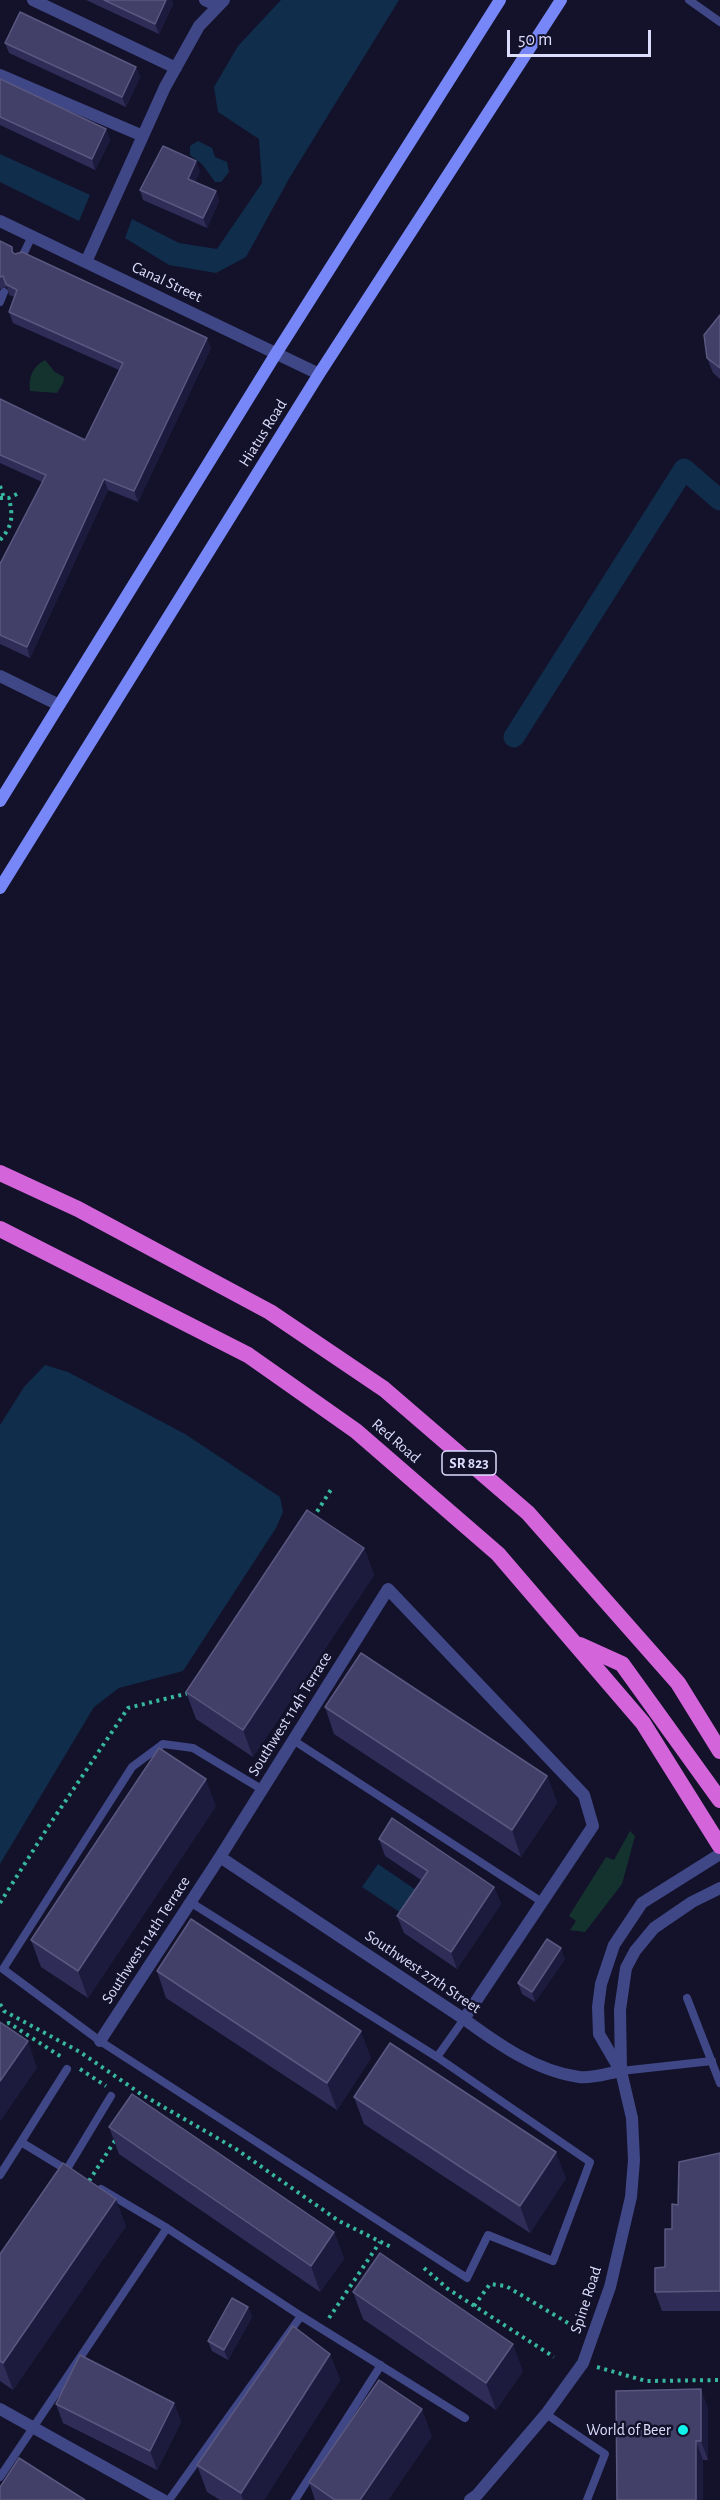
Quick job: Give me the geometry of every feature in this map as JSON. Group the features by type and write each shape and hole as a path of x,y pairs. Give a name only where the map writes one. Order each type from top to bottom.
{"highway":[{"name":"Red Road","path":"0,1173 78,1209 270,1312 384,1389 528,1513 678,1683 720,1750"},
{"name":"Red Road","path":"0,1229 248,1355 356,1431 498,1554 643,1723 720,1846"},
{"path":"574,1642 622,1664 720,1800"}],"main road":[{"name":"Hiatus Road","path":"0,801 277,352 500,0"},
{"name":"Hiatus Road","path":"0,888 319,374 561,0"}],"street":[{"path":"33,0 176,68"},
{"path":"205,0 221,3"},
{"path":"86,262 176,68 199,26 221,3"},
{"path":"0,75 143,136"},
{"name":"Canal Street","path":"0,221 319,374"},
{"path":"0,676 59,705"},
{"name":"Southwest 114h Terrace","path":"220,1857 388,1589 584,1795 592,1826 542,1902"},
{"name":"Spine Road","path":"621,2071 599,2034 598,2007 601,1984 614,1945 642,1904 720,1854"},
{"name":"Southwest 114th Terrace","path":"100,2041 220,1857"},
{"name":"Southwest 27th Street","path":"220,1857 501,2046 541,2067 581,2078 621,2071"},
{"name":"Spine Road","path":"476,2498 546,2414 583,2363 610,2288 631,2197 634,2160 632,2118 621,2071 621,1989 626,1968 635,1951 654,1928 671,1915 720,1888"},
{"path":"464,2019 542,1902"},
{"path":"0,2409 163,2500"}],"lane":[{"path":"689,0 720,22"},
{"path":"21,259 32,236"},
{"path":"0,302 4,292"},
{"path":"293,1740 542,1902"},
{"path":"190,1902 437,2057 591,2162 553,2260 488,2235 467,2278 100,2041 3,1969 132,1767 164,1744 193,1748 262,1790"},
{"path":"687,1998 720,2083"},
{"path":"437,2057 464,2019"},
{"path":"621,2071 712,2061"},
{"path":"0,2175 67,2070"},
{"path":"61,2180 71,2172 111,2096"},
{"path":"21,2142 71,2172"},
{"path":"88,2182 167,2228 301,2316 465,2418"},
{"path":"0,2477 167,2228"},
{"path":"169,2500 301,2316"},
{"path":"295,2500 381,2365"},
{"path":"546,2414 605,2454 587,2500"}],"path":[{"path":"0,486 13,515 10,529 0,540"},
{"path":"4,498 21,492"},
{"path":"307,1528 332,1488"},
{"path":"0,1903 128,1708 188,1694 196,1688"},
{"path":"0,2004 4,2010 80,2052 144,2096 236,2149 339,2221 397,2250"},
{"path":"140,2102 144,2096"},
{"path":"88,2182 118,2134"},
{"path":"322,2329 380,2242"},
{"path":"422,2266 448,2289 554,2357"},
{"path":"474,2306 490,2284 506,2286 568,2323"},
{"path":"583,2363 646,2381 720,2380"}],"green space":[{"path":"45,360 55,372 64,377 57,393 30,391 32,372"},
{"path":"630,1831 635,1836 622,1884 585,1932 570,1930 576,1921 569,1916 606,1857 614,1860"}],"water":[{"path":"281,0 399,0 290,177 246,257 216,273 169,265 125,238 132,219 179,243 217,249 262,183 259,139 218,112 214,87 238,46"},
{"path":"198,141 212,148 215,157 227,162 229,172 221,182 215,182 202,164 190,155 190,146"},
{"path":"0,154 90,195 79,221 0,182"},
{"path":"45,1365 68,1372 185,1434 280,1497 283,1512 276,1528 183,1671 119,1688 94,1707 0,1864 0,1425 24,1387"},
{"path":"378,1864 416,1890 401,1913 362,1887"}],"building":[{"path":"104,0 166,0 155,24"},
{"path":"20,12 136,67 122,97 5,43"},
{"path":"0,79 106,129 92,159 0,117"},
{"path":"163,146 196,161 188,179 216,191 203,218 140,190"},
{"path":"0,241 12,247 12,252 15,254 22,252 207,338 134,491 104,479 27,647 0,635 0,564 46,475 0,455 0,399 85,440 123,363 9,312 17,290 6,284 3,276 0,277"},
{"path":"720,315 720,368 707,358 704,335"},
{"path":"307,1510 364,1548 243,1730 186,1692"},
{"path":"361,1653 547,1776 512,1830 325,1707"},
{"path":"159,1748 206,1779 78,1971 31,1940"},
{"path":"392,1818 494,1887 451,1952 397,1916 428,1871 379,1839"},
{"path":"191,1919 361,2031 327,2083 157,1971"},
{"path":"547,1939 561,1948 532,1992 518,1983"},
{"path":"0,2022 28,2041 0,2081"},
{"path":"390,2043 556,2152 520,2206 354,2097"},
{"path":"132,2094 334,2232 311,2266 109,2127"},
{"path":"720,2153 720,2291 655,2292 655,2268 665,2267 665,2229 672,2229 672,2204 678,2205 679,2162"},
{"path":"63,2163 116,2199 3,2363 0,2361 0,2254"},
{"path":"380,2253 513,2344 486,2383 353,2292"},
{"path":"232,2298 248,2307 224,2350 208,2341"},
{"path":"293,2326 330,2354 241,2493 197,2465"},
{"path":"80,2355 174,2403 150,2451 56,2404"},
{"path":"379,2380 422,2409 360,2500 335,2500 309,2482"},
{"path":"701,2389 701,2441 696,2441 696,2500 617,2500 616,2391"},
{"path":"19,2458 85,2500 0,2500 0,2487"}],"waterway":[{"path":"514,737 684,469 720,500"}],"place":[{"name":"World of Beer","path":"683,2430"}]}
